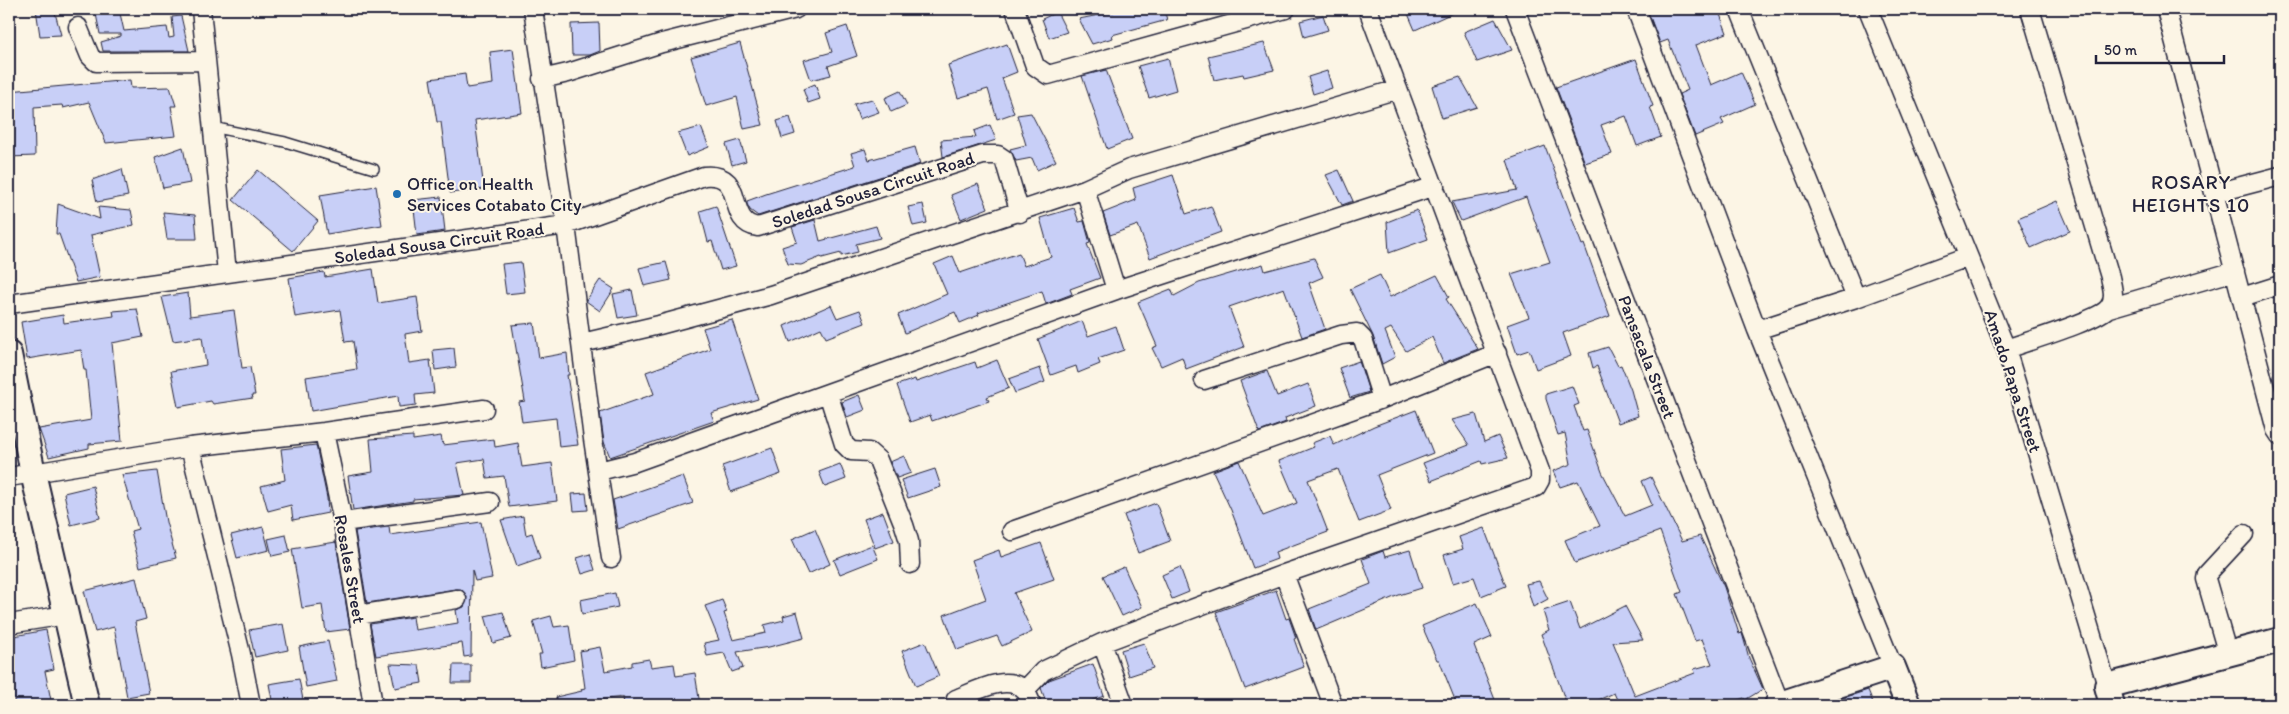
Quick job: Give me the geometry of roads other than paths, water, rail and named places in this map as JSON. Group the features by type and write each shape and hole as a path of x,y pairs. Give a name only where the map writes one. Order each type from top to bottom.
{"main road":[{"path":"9,354 33,473 87,705"},
{"path":"2110,696 2228,655 2280,640"},
{"path":"1785,704 1893,667 1908,705"}],"street":[{"path":"201,9 227,273"},
{"path":"533,9 542,78 566,225 612,558"},
{"path":"542,78 568,73 662,44 796,9"},
{"path":"1015,9 1035,66 1048,75 1286,9"},
{"path":"956,699 992,685 1006,683 1016,685 1028,698 1043,672 1102,643 1284,574 1536,486 1540,480 1540,471 1497,353 1368,9"},
{"name":"Pansacala Street","path":"1515,9 1785,704"},
{"path":"1636,9 1757,330 1893,667"},
{"path":"1739,9 1856,298"},
{"name":"Amado Papa Street","path":"1868,9 2006,349 2110,696"},
{"path":"2030,9 2110,277 2113,297 2109,308"},
{"path":"2166,9 2276,430 2280,436"},
{"path":"78,27 90,56 96,62 205,61"},
{"path":"582,343 659,325 771,295 939,238 1020,213 1085,189 1129,169 1398,89"},
{"name":"Soledad Sousa Circuit Road","path":"9,304 566,225 704,176 722,178 730,184 743,222 749,226 758,227 991,154 1004,159 1020,213"},
{"path":"2215,193 2280,176"},
{"path":"599,471 635,462 1116,290 1435,186"},
{"path":"1085,189 1116,290"},
{"path":"1757,330 1856,298 1968,257"},
{"path":"2006,349 2095,316 2109,308 2235,271"},
{"path":"2242,296 2280,285"},
{"path":"1204,380 1341,335 1357,333 1363,339 1382,399"},
{"path":"1012,531 1382,399 1497,353"},
{"path":"828,393 844,444 851,451 869,452 878,460 904,525 910,547 910,564"},
{"path":"9,477 190,447 324,432 484,409"},
{"name":"Rosales Street","path":"324,432 343,522 373,705"},
{"path":"190,447 241,654 251,705"},
{"path":"343,522 490,502"},
{"path":"2228,655 2206,579 2207,574 2244,534"},
{"path":"1284,574 1333,705"},
{"path":"358,615 457,599"},
{"path":"9,624 66,615"},
{"path":"1102,643 1124,705"}],"lane":[{"path":"212,126 285,142 374,169"}],"place":[{"name":"Office on Health Services Cotabato City","path":"397,194"}],"district":[{"name":"ROSARY HEIGHTS 10","path":"2191,194"}]}
